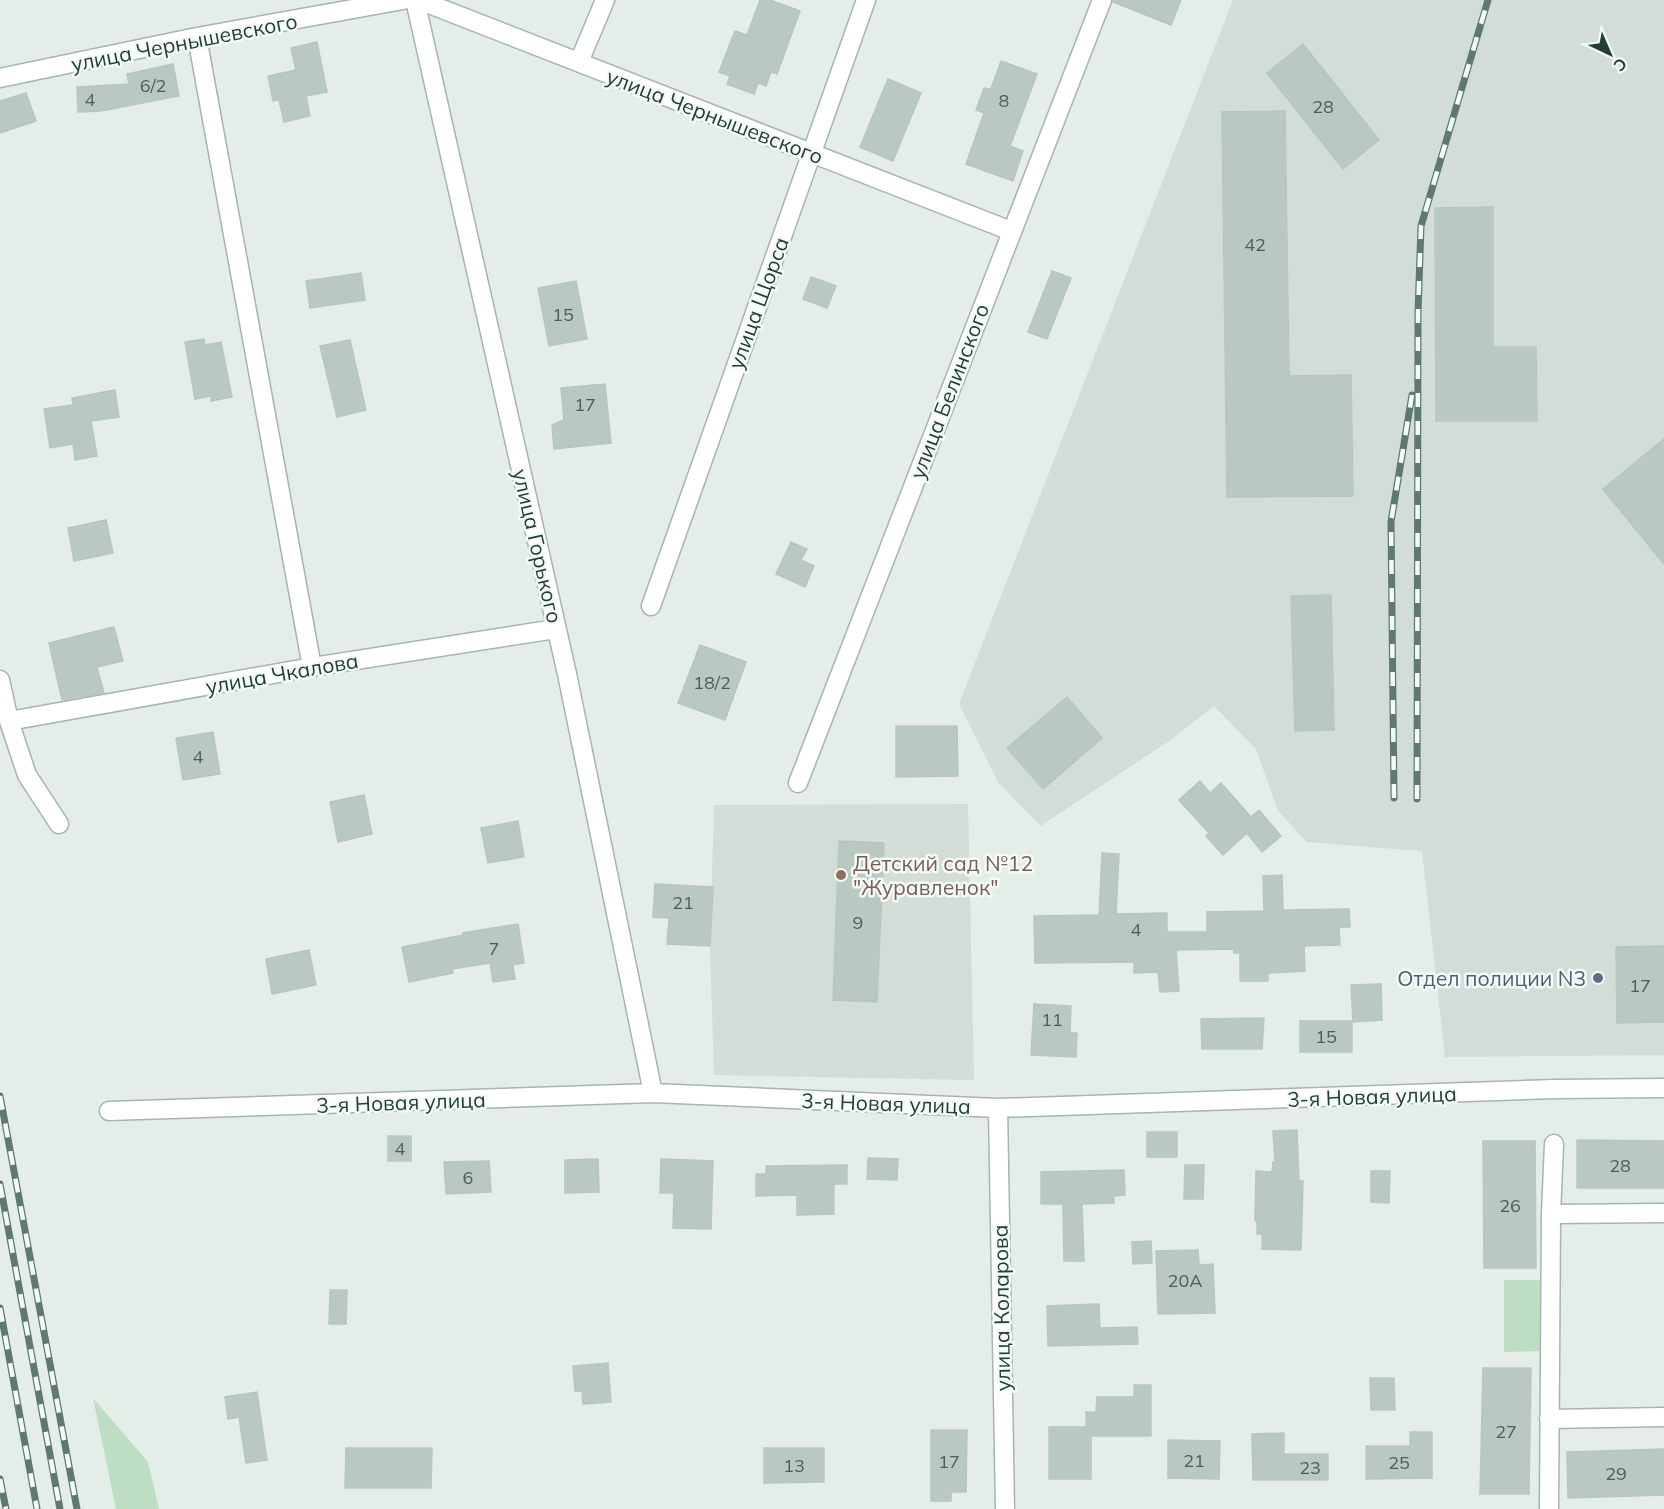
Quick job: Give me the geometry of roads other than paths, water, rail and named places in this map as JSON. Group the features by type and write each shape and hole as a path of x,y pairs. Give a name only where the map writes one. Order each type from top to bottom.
{"street":[{"name":"улица Чернышевского","path":"0,78 197,37 403,0"},
{"name":"улица Горького","path":"415,0 556,629 653,1093"},
{"name":"улица Чернышевского","path":"419,0 1011,231"},
{"path":"579,62 605,0"},
{"name":"улица Щорса","path":"651,606 866,0"},
{"name":"улица Белинского","path":"798,783 1102,0"},
{"path":"197,37 312,667"},
{"name":"улица Чкалова","path":"9,722 312,667 556,629"},
{"path":"0,680 9,722 27,775 59,824"},
{"name":"3-я Новая улица","path":"109,1111 653,1093 998,1108 1554,1089 1664,1088"},
{"name":"улица Коларова","path":"998,1108 1005,1509"},
{"path":"1549,1509 1551,1214 1554,1144"},
{"path":"1551,1214 1664,1214"},
{"path":"1549,1419 1664,1417"}],"railway":[{"path":"1417,799 1418,313 1421,226 1488,0"},
{"path":"1394,798 1391,522 1412,395"},
{"path":"0,1096 77,1509"},
{"path":"0,1184 60,1509"},
{"path":"0,1308 37,1509"},
{"path":"0,1479 6,1509"}],"place":[{"name":"Детский сад №12 \"Журавленок\"","path":"841,875"},
{"name":"Отдел полиции N3","path":"1598,978"}]}
